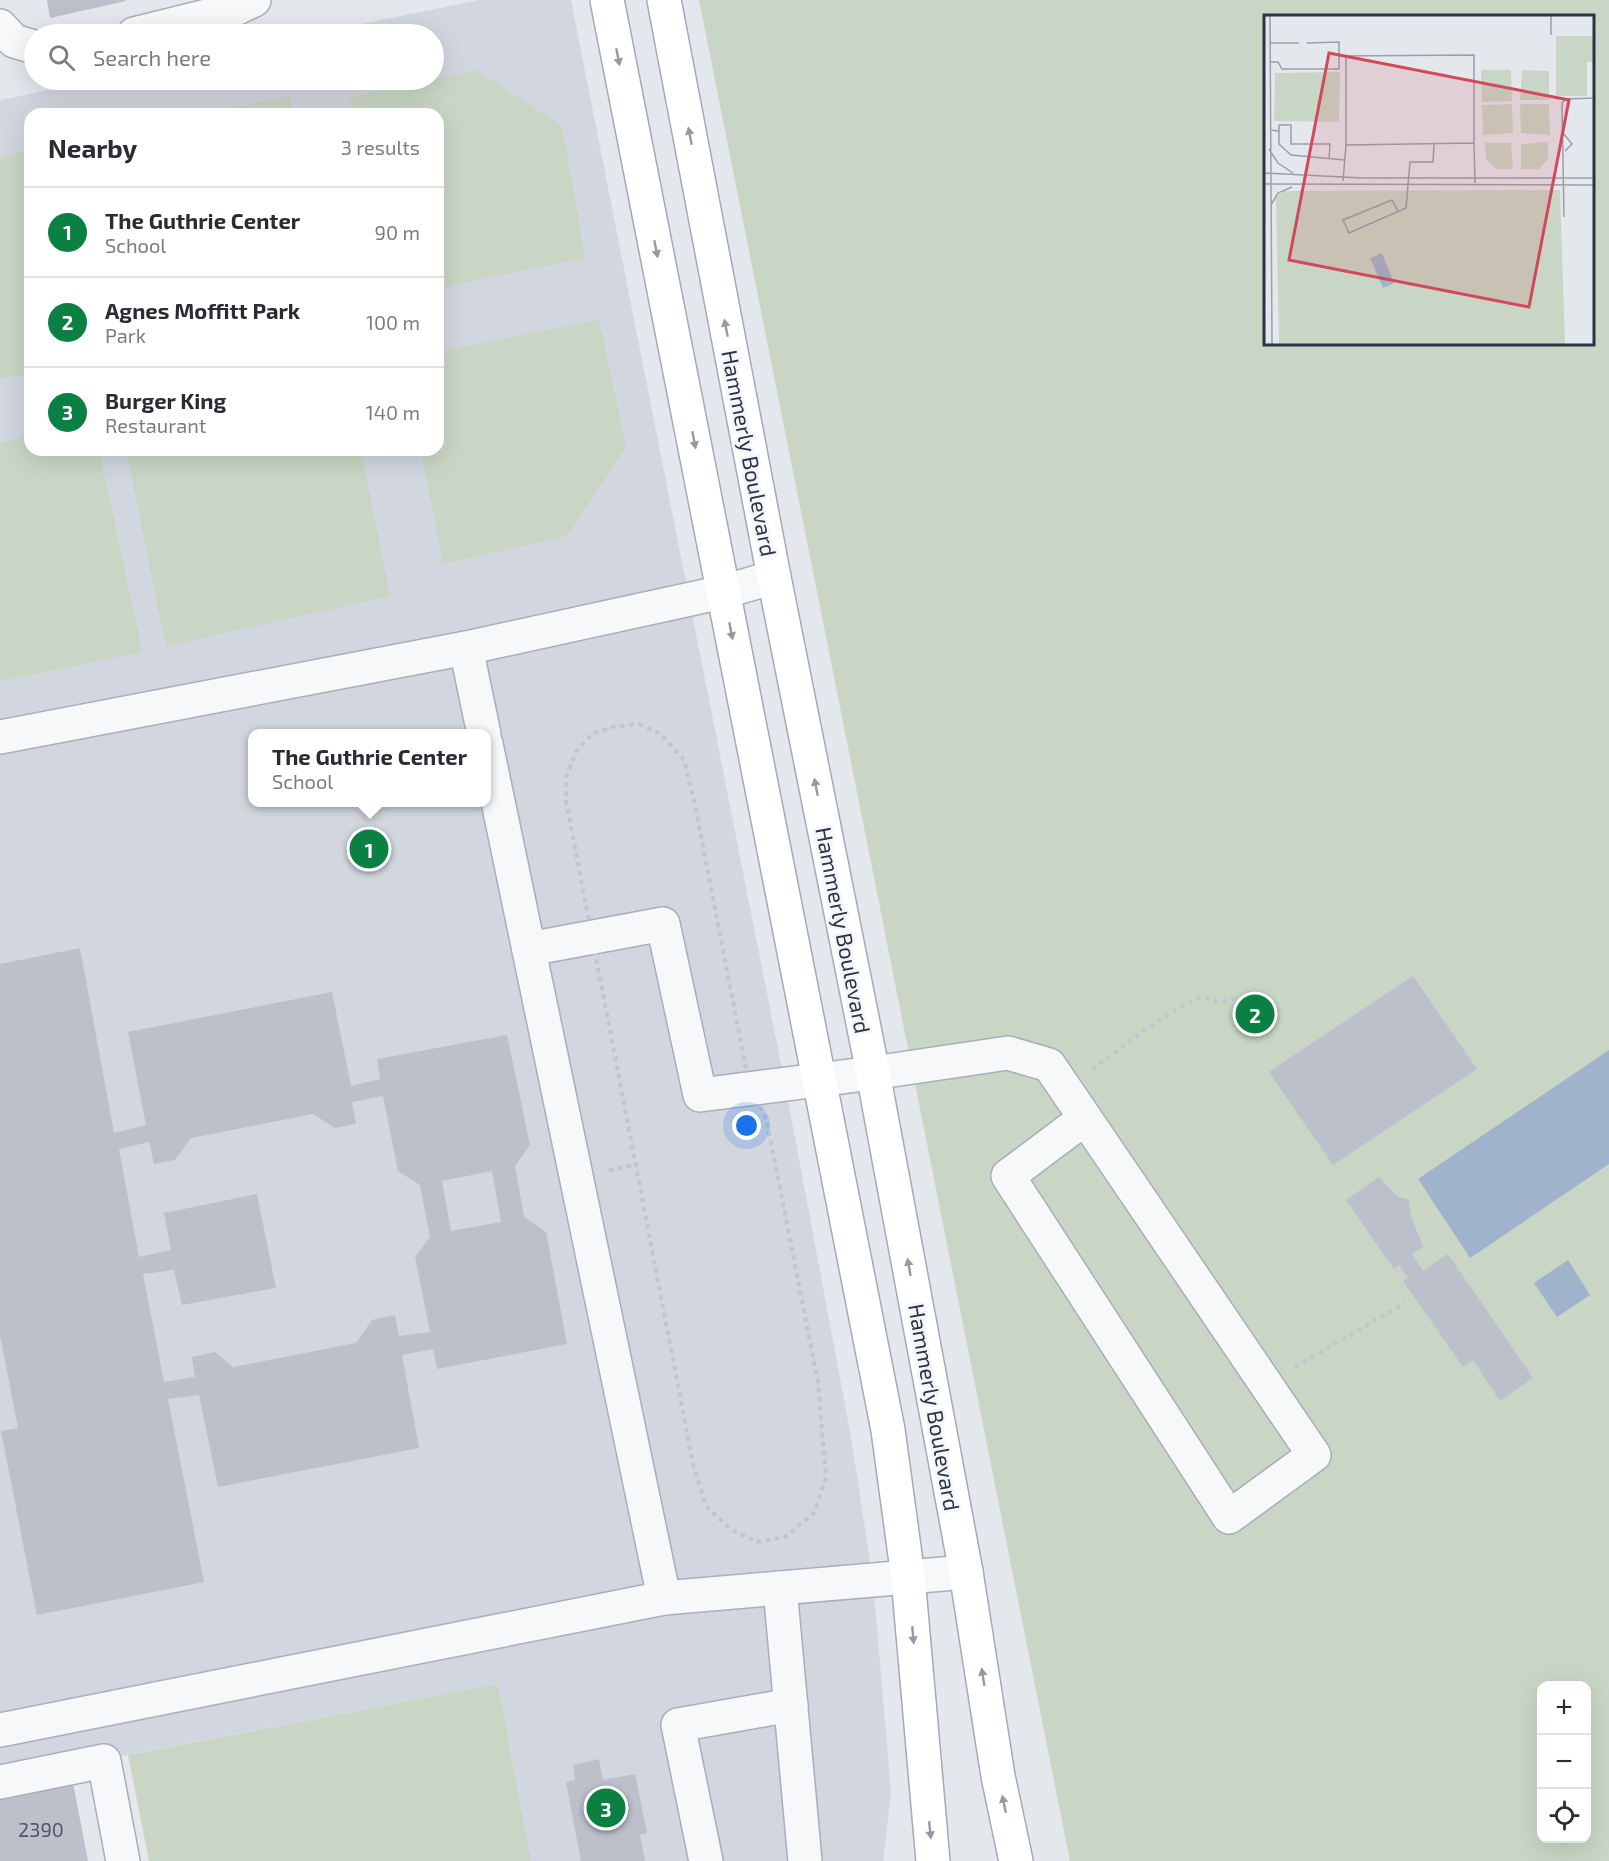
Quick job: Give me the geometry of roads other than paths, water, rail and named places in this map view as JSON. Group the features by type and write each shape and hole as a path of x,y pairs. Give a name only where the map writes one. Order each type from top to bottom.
{"main road":[{"path":"607,0 888,1430 908,1577 933,1861"},
{"name":"Hammerly Boulevard","path":"664,0 774,577 873,1073 966,1572 998,1776 1016,1861"}],"lane":[{"path":"174,24 235,9 254,0"},
{"path":"0,26 14,41 24,44"},
{"path":"0,737 466,648 723,592 774,577"},
{"path":"466,648 483,729"},
{"path":"491,768 664,1598"},
{"path":"529,949 663,924 700,1095 1008,1053 1049,1065 1314,1455 1229,1517 1008,1176 1084,1119"},
{"path":"0,1730 664,1598 966,1572"},
{"path":"780,1588 805,1861"},
{"path":"706,1861 678,1725 791,1705"},
{"path":"0,1747 3,1782 104,1761 123,1861"}],"water":[{"path":"1609,1050 1609,1164 1470,1258 1418,1179"},
{"path":"1568,1260 1590,1295 1557,1317 1534,1283"}],"place":[{"name":"The Guthrie Center","path":"369,849"},
{"name":"Agnes Moffitt Park","path":"1255,1014"},
{"name":"Burger King","path":"606,1808"}]}
